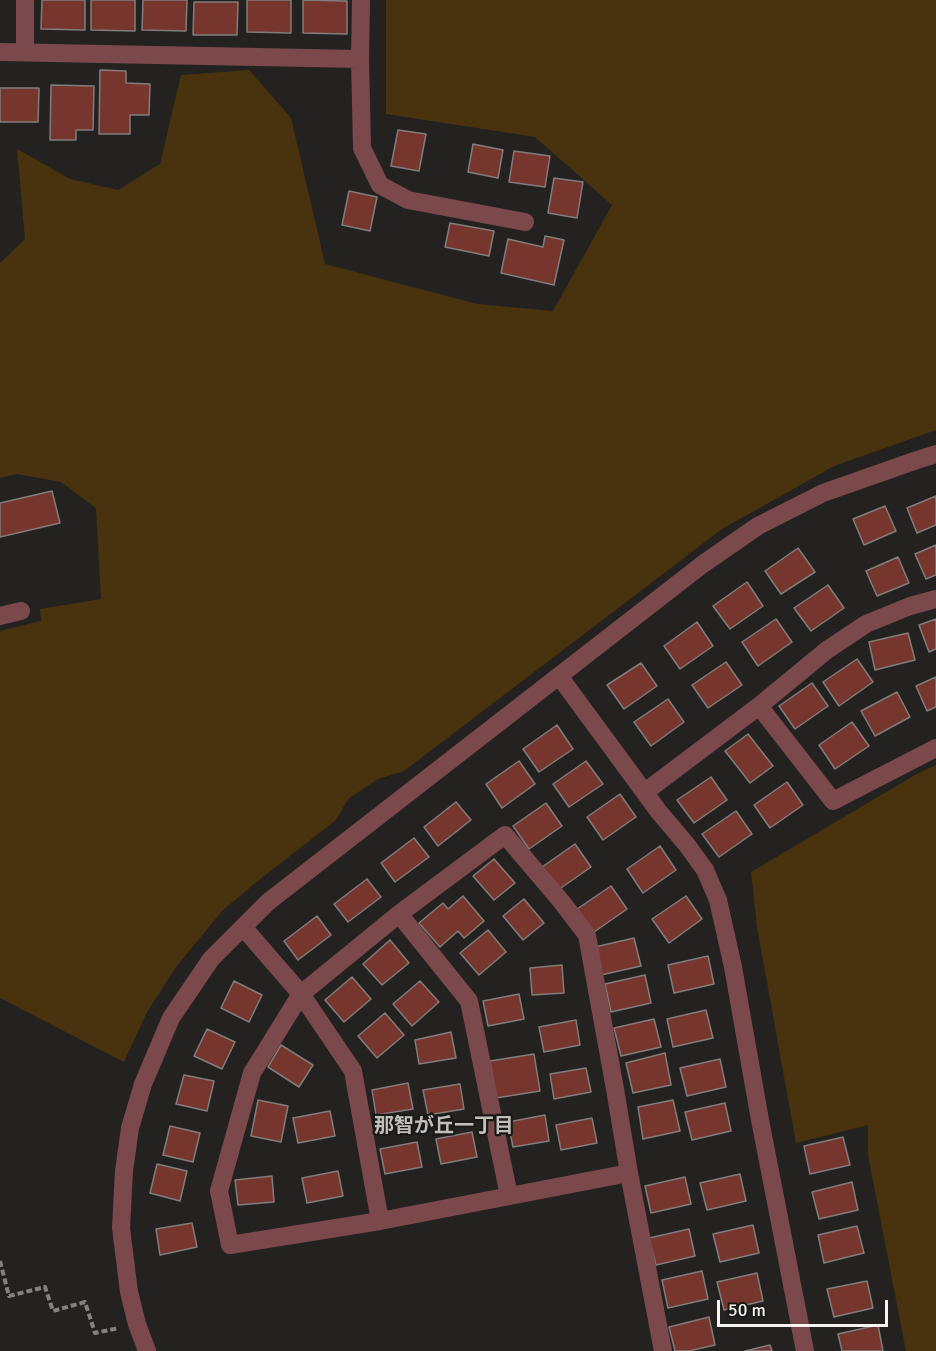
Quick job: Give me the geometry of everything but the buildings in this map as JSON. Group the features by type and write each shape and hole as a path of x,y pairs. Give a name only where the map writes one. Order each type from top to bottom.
{"street":[{"path":"25,0 25,52"},
{"path":"361,0 362,148 380,185 408,200 525,222"},
{"path":"0,52 360,58"},
{"path":"147,1351 129,1292 121,1228 124,1171 130,1128 143,1084 171,1018 211,959 268,903 703,564 758,526 823,494 936,454"},
{"path":"645,792 759,706 827,650 866,624 910,606 936,599"},
{"path":"0,616 21,611"},
{"path":"559,676 705,870 718,900 733,967 805,1351"},
{"path":"759,706 833,801 936,748"},
{"path":"628,1173 380,1221 230,1245 219,1191 252,1073 301,994 399,914 505,835 561,900 587,935 628,1173 663,1351"},
{"path":"399,914 469,1001 509,1196"},
{"path":"243,927 301,994 353,1071 380,1221"}],"path":[{"path":"0,1261 9,1296 45,1287 53,1311 85,1302 95,1333 120,1328"}],"shaded area":[{"path":"386,0 936,0 936,430 834,466 722,529 404,771 378,779 348,799 336,820 222,911 176,967 147,1012 124,1062 0,998 0,631 41,621 40,609 101,599 96,508 61,482 17,474 0,478 0,263 25,239 17,149 70,179 118,190 160,164 181,75 249,70 291,118 325,264 477,304 553,311 612,205 535,137 386,114"},
{"path":"936,765 936,1351 906,1351 868,1155 868,1125 796,1143 757,927 751,872 915,775"}],"district":[{"name":"那智が丘一丁目","path":"444,1127"}]}
